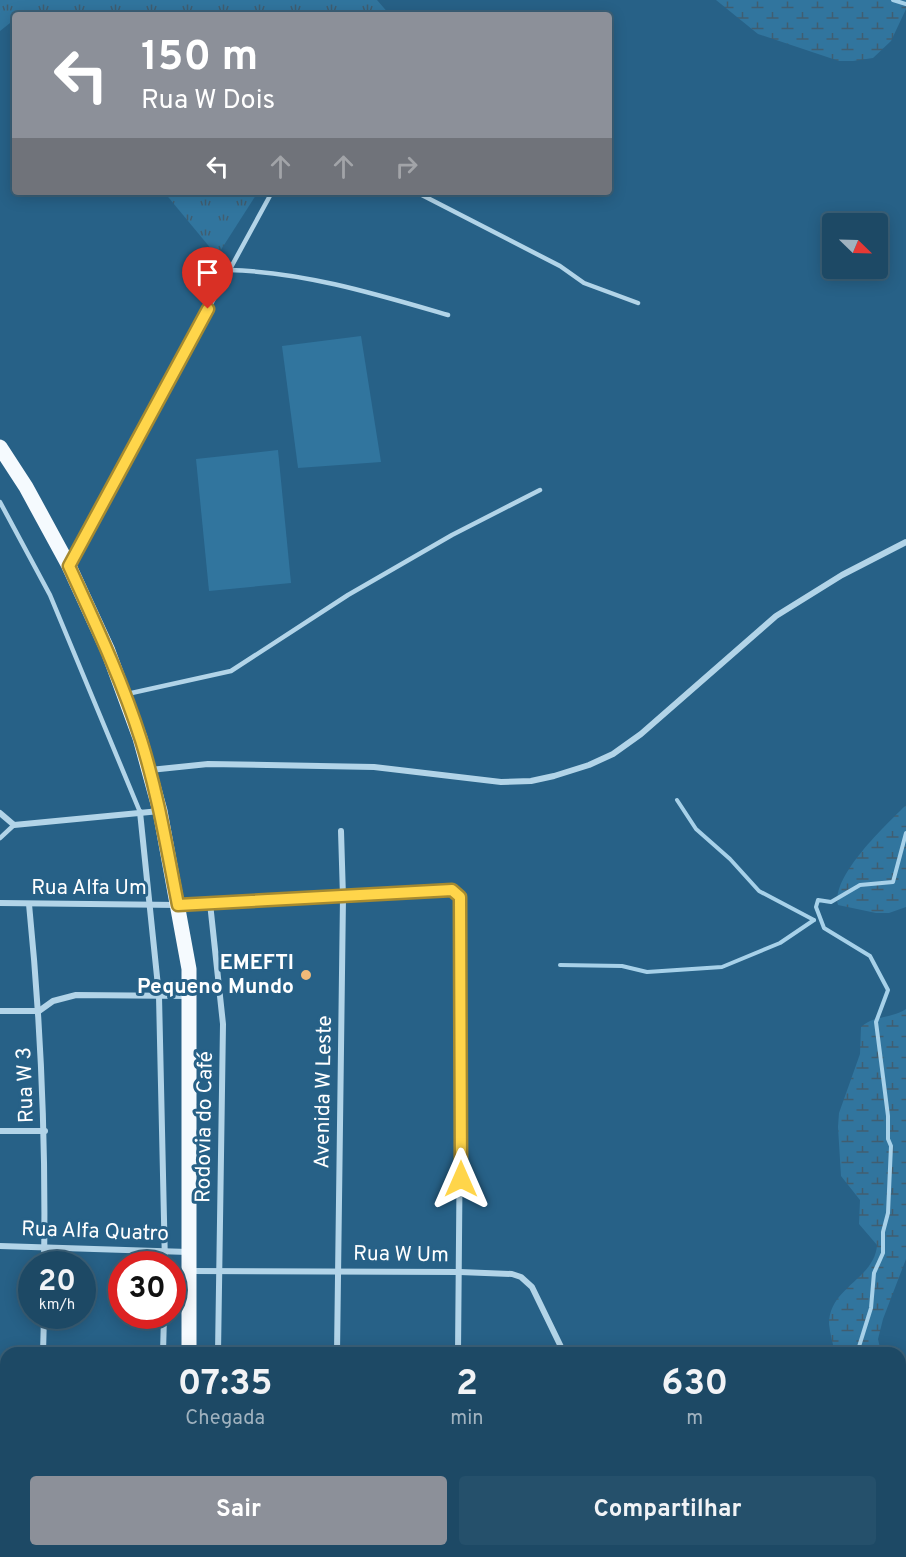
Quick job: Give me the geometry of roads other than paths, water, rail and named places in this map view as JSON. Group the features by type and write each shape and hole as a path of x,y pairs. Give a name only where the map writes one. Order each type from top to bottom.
{"main road":[{"path":"0,447 26,487 69,566 108,651 150,770 160,811 189,969 191,1270 189,1347"}],"street":[{"path":"150,770 208,764 374,767 501,782 531,781 554,776 613,754 640,734 776,616 842,575 906,542"},
{"path":"0,813 14,825 160,811"},
{"path":"140,812 159,996 165,1251"},
{"name":"Avenida W Leste","path":"338,1347 343,897 341,831"},
{"name":"Rua Alfa Um","path":"0,903 178,905 452,890 460,897 458,1347"},
{"name":"Rodovia do Café","path":"210,903 223,1024 218,1347"},
{"name":"Rua W 3","path":"29,904 39,1011 45,1131 44,1251"},
{"path":"0,1011 39,1011 64,997 190,996"},
{"path":"0,1131 45,1131"},
{"name":"Rua Alfa Quatro","path":"0,1246 145,1251"},
{"name":"Rua W Um","path":"191,1270 338,1270 512,1274 527,1281 561,1347"},
{"path":"43,1347 44,1329"},
{"path":"163,1347 164,1329"}],"lane":[{"path":"69,566 270,195"},
{"path":"422,195 560,266 584,283 638,303"},
{"path":"229,270 268,271 312,279 448,315"},
{"path":"124,694 231,671 348,595 452,535 540,490"},
{"path":"0,502 50,595 140,812"},
{"path":"0,838 14,825"}],"waterway":[{"path":"893,0 906,4"},
{"path":"677,800 696,829 730,859 759,891 814,920"},
{"path":"859,1347 871,1308 874,1273 883,1253 883,1232 888,1213 891,1146 888,1139 888,1116 876,1022 888,990 870,956 824,928 816,907 818,900 831,902 860,885 893,882 906,833"},
{"path":"560,965 622,966 647,972 722,967 780,943 814,920"}],"place":[{"name":"EMEFTI Pequeno Mundo","path":"306,975"}]}
